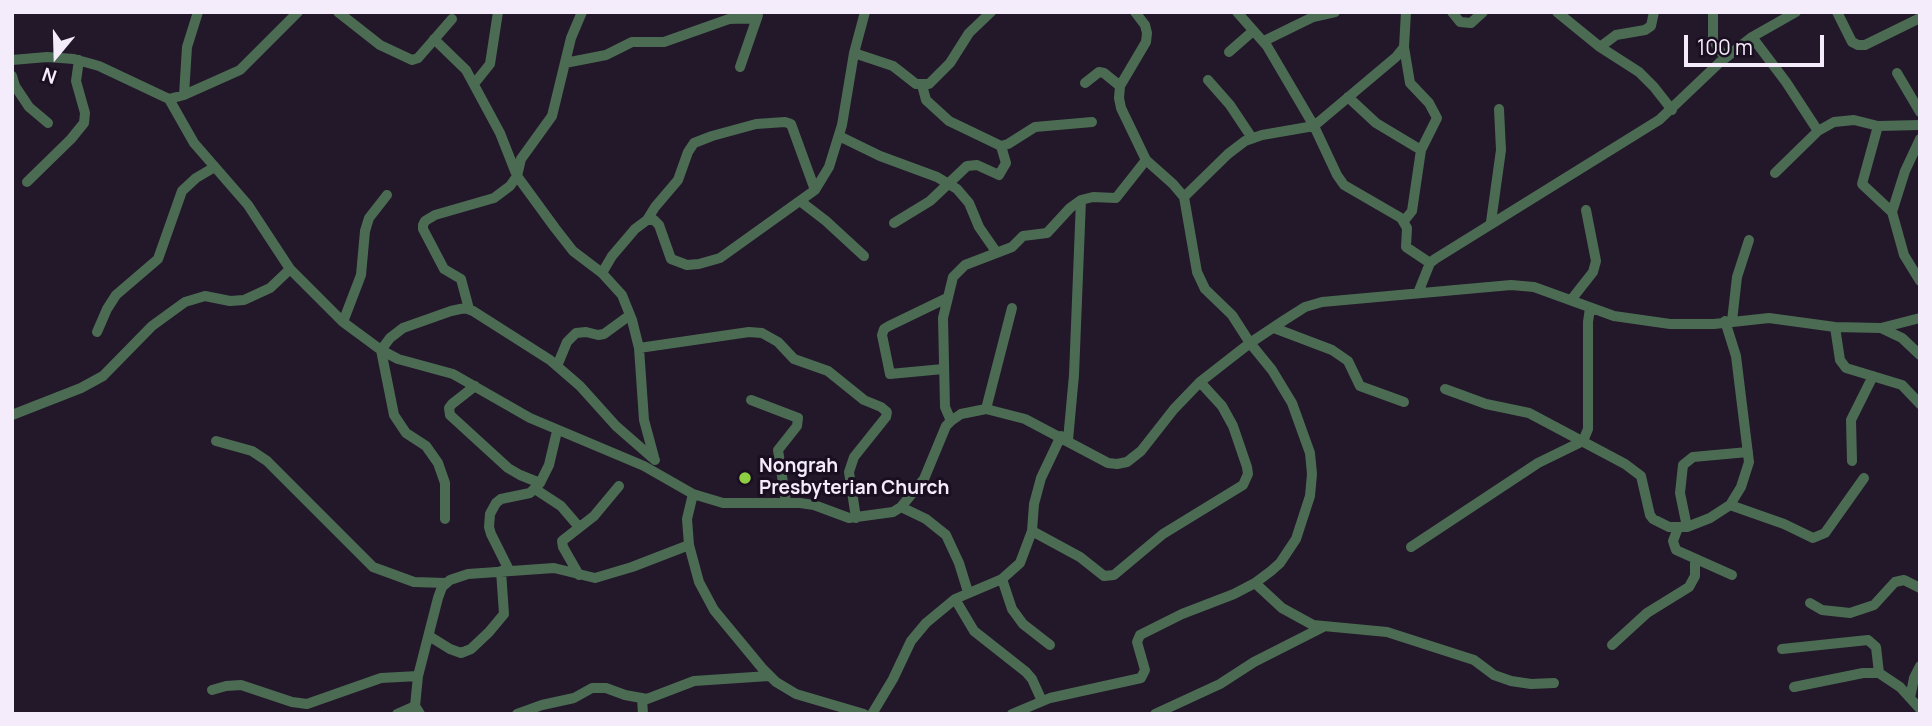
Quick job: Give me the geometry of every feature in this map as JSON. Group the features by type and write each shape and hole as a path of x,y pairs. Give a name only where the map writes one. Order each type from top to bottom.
{"street":[{"path":"184,95 187,47 198,12"},
{"path":"169,99 184,95 240,69 298,12"},
{"path":"338,12 380,45 411,60 418,58 452,19"},
{"path":"474,84 490,64 498,12"},
{"path":"469,309 461,279 444,269 423,225 428,218 435,215 494,198 510,186 517,176 521,159 552,116 570,38 582,12"},
{"path":"647,220 654,220 659,225 671,259 687,265 699,264 720,258 815,190 829,167 839,136 854,53 865,12"},
{"path":"854,53 893,66 916,84 929,84 950,63 969,33 991,12"},
{"path":"1012,714 1042,701 1141,678 1145,670 1138,642 1140,635 1255,583 1280,563 1296,539 1310,496 1310,453 1292,403 1232,315 1205,289 1201,281 1184,197 1146,160 1121,108 1120,86 1146,43 1145,25 1135,12"},
{"path":"1237,12 1264,41 1314,126 1344,185 1404,221 1407,228 1406,247 1430,263"},
{"path":"1264,41 1313,18 1335,12"},
{"path":"1404,221 1412,211 1421,150 1437,118 1429,103 1410,83 1404,47 1406,12"},
{"path":"1452,12 1460,22 1471,23 1483,12"},
{"path":"1557,12 1600,47 1639,72 1672,110"},
{"path":"1600,47 1616,35 1645,30 1651,26 1654,12"},
{"path":"1713,12 1713,40 1725,58"},
{"path":"1418,293 1430,263 1491,222 1649,127 1672,110 1725,58 1752,37 1797,12"},
{"path":"1837,12 1852,42 1858,45 1865,45 1920,18"},
{"path":"565,63 606,55 632,42 664,42 729,19 758,15 740,67"},
{"path":"1228,52 1253,31"},
{"path":"1752,37 1773,63 1818,131"},
{"path":"434,39 460,62 474,84 500,133 517,176 573,251 616,286 630,315 639,348 644,420 655,460 663,475"},
{"path":"1184,197 1228,154 1252,138 1314,126 1396,57 1404,47"},
{"path":"12,60 47,57 79,60 99,66 169,99 194,143 248,205 290,269 343,322 381,350 398,359 453,374 556,431 663,475 693,494 723,503 786,502 814,505 839,516 856,518 893,512 901,507 924,479 946,426 970,411 986,409 1026,419 1108,463 1127,462 1141,451 1174,409 1200,382 1250,343 1305,307 1322,302 1511,285 1534,287 1614,316 1670,324 1783,319 1835,327 1881,328 1920,318"},
{"path":"27,181 84,123 85,113 76,81 79,60"},
{"path":"1085,83 1099,72 1120,86"},
{"path":"1897,72 1920,112"},
{"path":"12,76 15,86 29,107 48,124"},
{"path":"1208,80 1230,105 1252,138"},
{"path":"922,85 926,100 949,121 1001,146 1035,127 1092,122"},
{"path":"1348,97 1376,123 1421,150"},
{"path":"1491,222 1501,150 1499,109"},
{"path":"1775,173 1818,131 1830,124 1854,120 1878,126 1920,125"},
{"path":"602,272 612,256 635,229 647,220 678,180 690,147 712,136 756,124 791,124 815,190"},
{"path":"1878,126 1862,184 1892,212 1904,255 1918,275"},
{"path":"839,136 880,156 948,183 963,194 979,227 997,253"},
{"path":"1892,212 1905,171 1920,139"},
{"path":"894,223 923,206 967,166 972,164 999,175 1006,163 1001,146"},
{"path":"951,421 945,407 943,318 953,277 960,268 1012,247 1026,234 1047,233 1081,200 1093,197 1116,198 1146,160"},
{"path":"97,332 116,295 158,259 182,191 213,168"},
{"path":"343,322 361,275 365,231 369,218 387,195"},
{"path":"872,714 917,633 955,599 1002,579 1020,563 1032,531 1037,492 1065,438 1074,375 1081,200"},
{"path":"800,201 827,221 864,256"},
{"path":"1571,300 1593,272 1596,261 1587,210"},
{"path":"1732,575 1674,548 1673,541 1683,528 1710,518 1730,505 1745,479 1748,452 1736,356 1728,321 1737,277 1749,240"},
{"path":"12,415 39,402 81,388 103,376 152,326 186,302 205,296 230,301 244,300 270,288 290,269"},
{"path":"943,369 890,374 882,335 884,329 889,326 947,298"},
{"path":"986,409 1012,308"},
{"path":"1411,547 1538,463 1583,441 1588,429 1590,308"},
{"path":"445,519 445,483 438,463 426,446 407,433 394,415 381,350 390,338 413,323 458,309 469,309 557,366 580,386 615,426 655,460"},
{"path":"557,366 567,342 576,333 604,334 630,315"},
{"path":"1835,327 1840,360 1846,368 1902,385 1920,404"},
{"path":"1273,328 1332,350 1348,361 1360,386 1404,402"},
{"path":"1881,328 1902,338 1920,355"},
{"path":"639,348 749,332 762,333 778,342 794,359 828,371 864,400 881,407 887,412 886,417 854,457 849,472 856,518"},
{"path":"1853,461 1851,420 1873,376"},
{"path":"1032,531 1072,552 1109,577 1119,572 1163,534 1243,485 1248,474 1247,467 1233,426 1222,406 1200,382"},
{"path":"475,386 452,404 449,408 450,415 508,468 538,486 561,506 579,527"},
{"path":"1445,389 1486,404 1530,413 1583,441 1641,475 1653,520 1683,528"},
{"path":"751,400 798,418 797,426 778,450 786,502"},
{"path":"429,636 461,653 471,649 504,614 505,570 488,520 496,503 501,499 524,495 538,486 549,465 556,431"},
{"path":"216,441 252,451 267,461 373,567 414,582 446,583 468,574 554,568 579,575 602,577 689,544"},
{"path":"1683,528 1680,493 1683,465 1693,457 1748,452"},
{"path":"1730,505 1784,524 1813,538 1825,533 1864,478"},
{"path":"579,575 562,543 564,538 604,505 619,486"},
{"path":"693,494 687,519 689,544 699,582 709,601 769,676 796,694 864,714"},
{"path":"901,507 926,519 946,535 968,592"},
{"path":"1612,645 1647,612 1689,587 1695,576 1695,559"},
{"path":"1002,579 1012,609 1023,624 1050,645"},
{"path":"1810,603 1822,610 1850,613 1874,606 1895,582 1904,580 1920,588"},
{"path":"397,714 418,710 418,676 438,598 446,583"},
{"path":"1255,583 1271,599 1303,621 1323,627 1387,632 1474,660 1494,675 1511,681 1554,683"},
{"path":"955,599 974,631 1026,671 1042,701"},
{"path":"1155,714 1220,684 1254,662 1323,627"},
{"path":"1782,649 1868,640 1876,647 1879,673"},
{"path":"1917,704 1914,678 1920,666"},
{"path":"1794,687 1863,673 1879,673 1900,687 1917,704"},
{"path":"212,690 241,685 292,702 307,704 381,678 418,676"},
{"path":"517,714 574,698 598,687 642,698 653,698 694,681 769,676"},
{"path":"642,698 643,714"}],"place":[{"name":"Nongrah Presbyterian Church","path":"745,478"}]}
